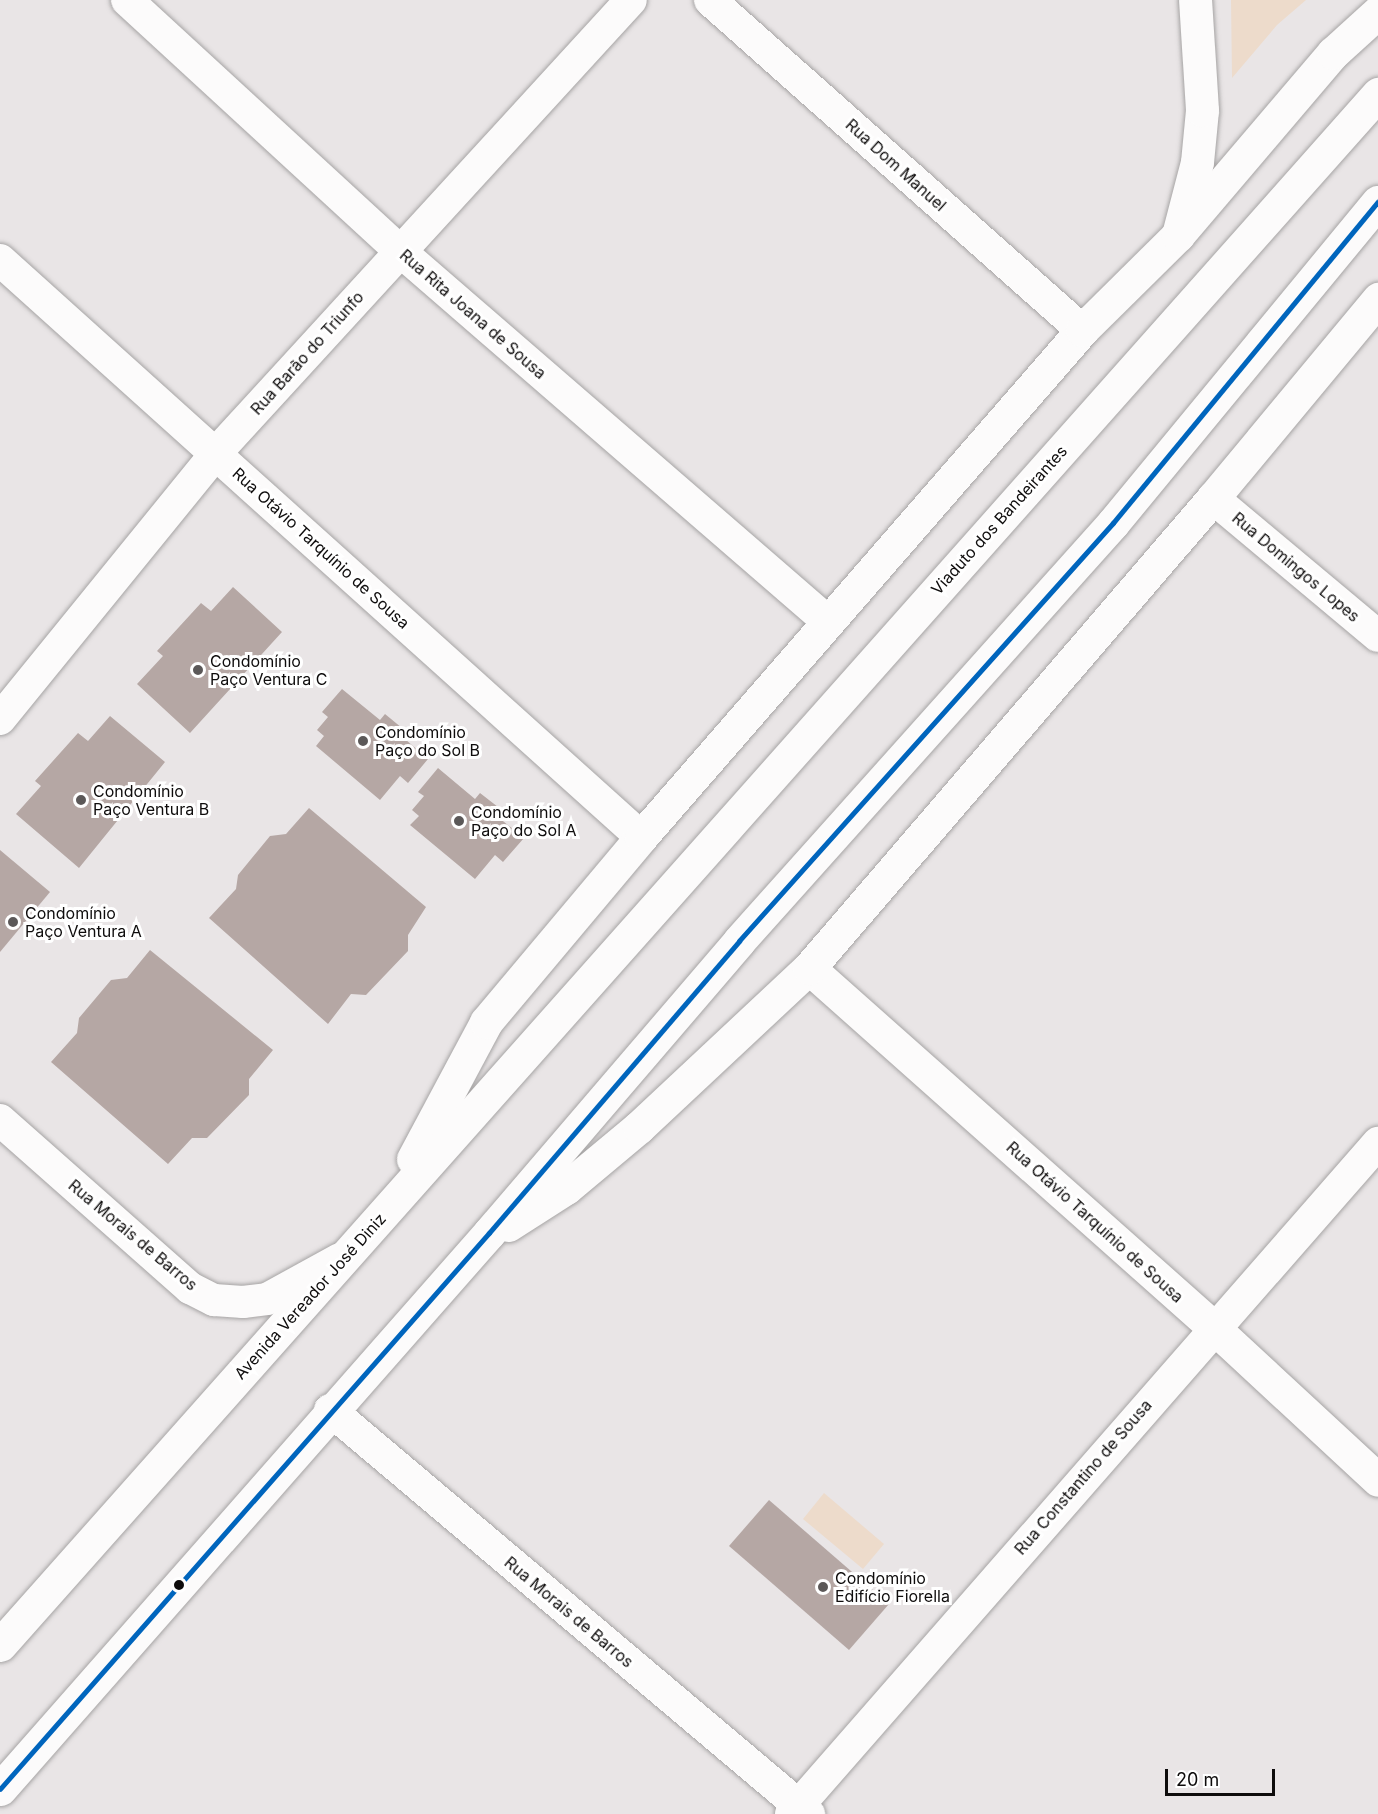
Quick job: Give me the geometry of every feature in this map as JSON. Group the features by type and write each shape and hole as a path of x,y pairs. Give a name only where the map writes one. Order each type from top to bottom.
{"main road":[{"path":"1178,235 1197,162 1202,110 1195,0"},
{"path":"384,1212 486,1022 826,620 1082,330 1178,235 1333,53 1378,12"},
{"name":"Viaduto dos Bandeirantes","path":"619,946 1378,94"},
{"path":"0,1789 330,1410 489,1233 739,941 1113,523 1378,202"},
{"path":"489,1233 535,1210 566,1188 674,1097 809,968 1213,498 1378,299"},
{"name":"Avenida Vereador José Diniz","path":"0,1645 619,946"},
{"name":"Rua Otávio Tarquínio de Sousa","path":"809,968 1213,1328 1378,1480"}],"street":[{"name":"Rua Rita Joana de Sousa","path":"127,0 400,251 826,620"},
{"name":"Rua Barão do Triunfo","path":"0,720 216,453 631,0"},
{"name":"Rua Dom Manuel","path":"711,0 1082,330"},
{"name":"Rua Otávio Tarquínio de Sousa","path":"0,260 641,837"},
{"name":"Rua Domingos Lopes","path":"1213,498 1378,636"},
{"name":"Rua Morais de Barros","path":"0,1120 190,1288 214,1300 243,1302 267,1299 345,1255"},
{"name":"Rua Constantino de Sousa","path":"800,1811 1213,1328 1378,1143"},
{"name":"Rua Morais de Barros","path":"330,1410 800,1811"}],"shaded area":[{"path":"1231,0 1306,0 1277,25 1232,78"},
{"path":"824,1493 884,1544 863,1569 803,1519"}],"building":[{"name":"Condomínio Paço Ventura C","path":"233,587 282,632 190,733 137,684 163,656 157,651 201,603 211,611"},
{"name":"Condomínio Paço do Sol B","path":"342,689 380,720 385,714 402,728 398,733 428,759 408,783 400,776 380,800 316,746 324,736 317,730 328,717 322,712"},
{"name":"Condomínio Paço Ventura B","path":"110,716 165,762 79,868 16,814 41,786 35,781 78,733 88,741"},
{"name":"Condomínio Paço do Sol A","path":"438,768 475,799 480,793 498,807 493,813 524,838 503,862 495,855 475,879 410,825 419,816 412,810 424,796 418,792"},
{"path":"309,808 426,907 408,935 408,951 366,995 351,994 328,1024 209,918 236,889 238,875 270,836 286,834"},
{"name":"Condomínio Paço Ventura A","path":"0,850 50,892 0,952"},
{"path":"150,950 273,1050 249,1079 249,1095 207,1138 192,1138 168,1164 51,1062 77,1033 79,1018 111,980 127,978"},
{"name":"Condomínio Edifício Fiorella","path":"769,1500 889,1604 849,1650 729,1546"}],"transit line":[{"path":"0,1789 489,1233 739,941 1113,523 1378,202"}],"place":[{"name":"Condomínio Paço Ventura C","path":"198,670"},
{"name":"Condomínio Paço do Sol B","path":"363,741"},
{"name":"Condomínio Paço Ventura B","path":"81,800"},
{"name":"Condomínio Paço do Sol A","path":"459,821"},
{"name":"Condomínio Paço Ventura A","path":"13,922"},
{"name":"Condomínio Edifício Fiorella","path":"823,1587"}]}
